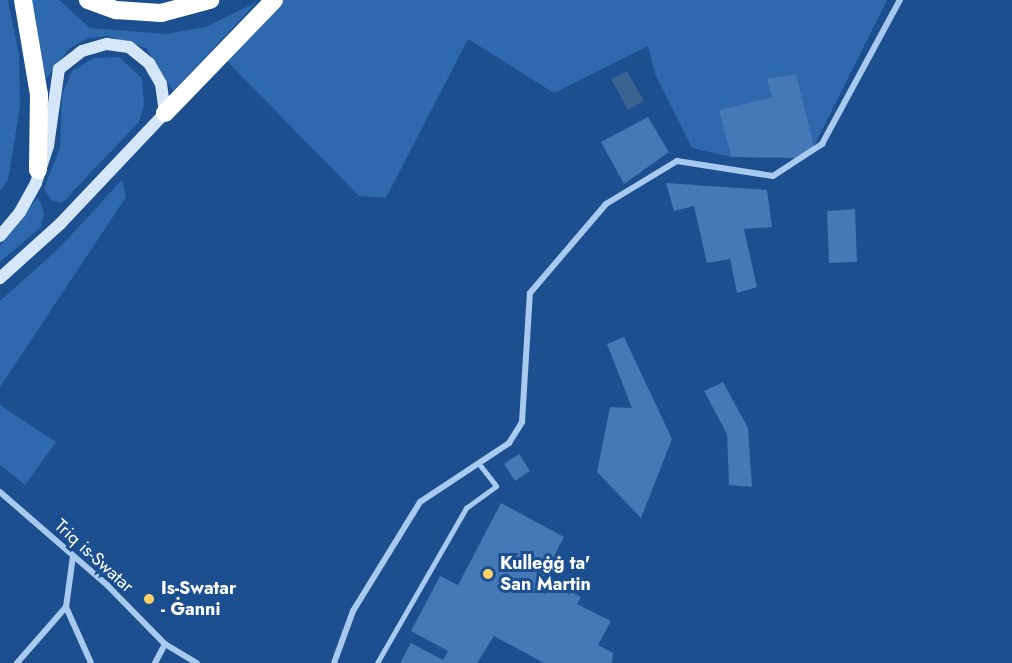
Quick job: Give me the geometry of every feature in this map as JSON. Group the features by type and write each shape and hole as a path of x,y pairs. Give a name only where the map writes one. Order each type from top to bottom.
{"highway":[{"path":"23,0 39,95 38,170"},
{"path":"88,0 116,9 161,13 210,0"},
{"path":"165,113 274,0"}],"main road":[{"path":"0,236 20,212 48,146 59,69 82,51 107,44 129,47 149,63 161,84 165,113 60,224 0,278"}],"street":[{"path":"334,663 353,611 420,502 509,444 522,422 530,293 606,204 677,161 773,176 822,144 900,0"},
{"name":"Triq is-Swatar","path":"0,492 73,556 165,644 197,663"},
{"path":"73,556 66,606 92,663"},
{"path":"17,663 66,606"},
{"path":"155,663 165,644"}],"lane":[{"path":"377,663 466,507 496,486 479,464"}],"shaded area":[{"path":"0,0 8,0 19,55 20,107 8,180 0,191"},
{"path":"30,0 59,0 90,28 166,34 206,27 257,2 173,91 146,48 108,36 89,38 70,48 46,79"},
{"path":"284,0 887,0 814,146 795,74 768,80 772,97 719,110 731,157 692,148 655,74 648,46 554,93 468,39 386,198 359,196 224,58"},
{"path":"119,57 142,78 144,105 139,122 62,203 51,200 44,188 60,147 62,95 72,71 93,58"},
{"path":"627,71 644,101 628,110 611,79"},
{"path":"122,180 126,197 0,387 0,301 59,248"},
{"path":"38,197 44,213 41,227 0,262 0,246"},
{"path":"0,405 56,442 25,485 0,465"}],"building":[{"path":"796,74 814,146 798,158 731,157 719,110 772,97 767,79"},
{"path":"648,117 669,152 624,184 601,142"},
{"path":"666,183 767,190 772,227 744,229 757,287 737,293 730,259 707,263 694,206 674,211"},
{"path":"855,209 857,262 829,263 827,211"},
{"path":"624,337 672,439 641,518 597,472 610,407 632,408 607,344"},
{"path":"723,382 748,428 752,487 729,485 727,434 704,391"},
{"path":"519,454 530,471 515,481 504,464"},
{"path":"501,503 564,537 543,577 581,597 577,604 611,621 598,645 613,653 612,663 544,663 494,636 477,663 400,663 411,643 443,660 448,651 411,631 440,576 458,585"}],"place":[{"name":"Kulleġġ ta' San Martin","path":"488,574"},
{"name":"Is-Swatar - Ġanni","path":"149,599"}]}
